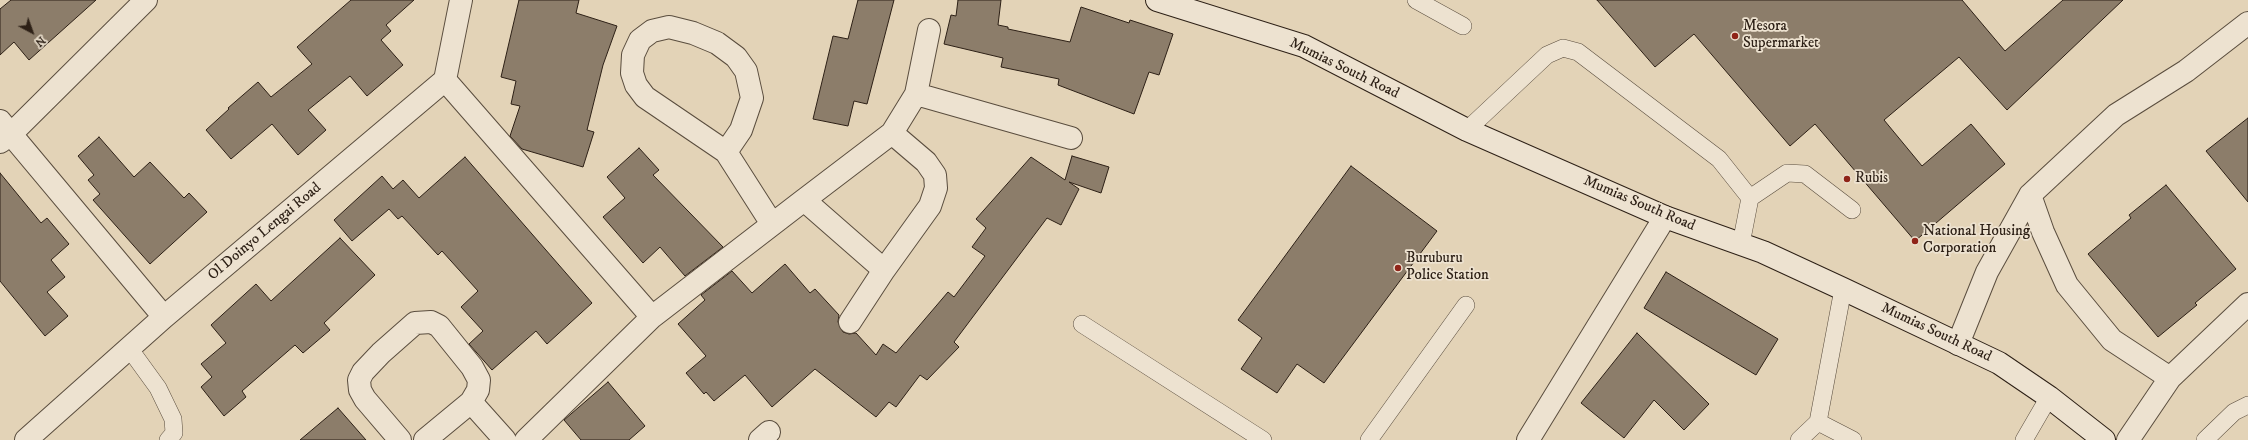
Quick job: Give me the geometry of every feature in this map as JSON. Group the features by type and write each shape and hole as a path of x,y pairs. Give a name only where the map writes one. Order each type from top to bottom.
{"street":[{"path":"146,0 4,132 164,317"},
{"path":"461,0 445,80 652,317"},
{"name":"Mumias South Road","path":"1157,0 1304,46 1467,130 1665,217 1764,252 1999,363 2049,397 2104,440"},
{"path":"1958,344 1987,272 2030,195 2116,115 2186,71 2248,23"},
{"path":"726,152 741,130 752,98 746,71 736,57 717,43 693,33 669,27 652,31 640,40 633,55 632,73 636,85 645,97 726,152 772,224"},
{"path":"526,440 652,317 892,133 916,94 929,30"},
{"name":"Ol Doinyo Lengai Road","path":"26,440 164,317 445,80"},
{"path":"916,94 1072,138"},
{"path":"850,322 884,270 930,206 936,188 935,176 926,162 892,133"},
{"path":"2030,195 2043,232 2067,285 2112,340 2170,378"},
{"path":"804,200 884,270"},
{"path":"1530,440 1665,217"},
{"path":"2128,440 2150,405 2170,378 2248,304"},
{"path":"400,440 365,399 360,390 360,380 363,372 381,353 415,324 432,322 439,326 472,367 479,380 478,390 471,402 425,440"},
{"path":"471,402 505,440"}],"lane":[{"path":"1416,0 1463,26"},
{"path":"1467,130 1547,55 1563,48 1578,52 1719,159 1750,198"},
{"path":"1741,244 1750,198 1787,173 1805,174 1852,210"},
{"path":"1799,440 1818,422 1843,289"},
{"path":"1369,440 1466,305"},
{"path":"1082,324 1263,440"},
{"path":"129,348 158,388 173,418 174,433 168,440"},
{"path":"2024,440 2049,397"},
{"path":"2205,440 2234,412 2248,406"},
{"path":"1818,422 1853,440"}],"building":[{"path":"11,0 96,0 29,60 14,42 0,55 0,9"},
{"path":"351,0 414,0 386,25 391,31 381,40 403,65 367,96 350,76 308,110 326,130 298,155 272,124 231,159 206,130 229,109 228,108 258,82 271,97 312,64 297,47"},
{"path":"519,0 579,0 576,13 617,26 603,65 587,130 594,132 583,167 522,149 510,136 520,106 511,104 516,81 501,77"},
{"path":"858,0 894,0 867,104 854,101 848,126 813,119 833,36 848,39"},
{"path":"958,0 1001,0 998,25 1008,27 1008,29 1070,42 1081,7 1129,23 1130,20 1173,34 1159,75 1149,72 1134,114 1058,85 1059,79 1001,67 1003,58 944,44 951,15 956,16"},
{"path":"1597,0 1962,0 2005,51 2063,0 2123,0 2007,110 1959,57 1884,120 1922,166 1971,124 2005,164 1915,241 1815,124 1790,146 1694,34 1655,67"},
{"path":"2248,118 2248,202 2206,151"},
{"path":"99,137 134,177 150,162 184,198 189,193 207,212 150,264 93,200 100,194 88,180 94,175 78,156"},
{"path":"639,148 659,170 653,175 723,247 685,276 660,247 643,263 603,217 625,198 607,177"},
{"path":"1072,156 1109,167 1101,193 1069,182 1079,189 1061,225 1047,218 954,342 959,347 927,380 920,375 896,407 889,402 876,417 815,369 772,407 745,375 714,401 706,392 704,394 686,373 706,356 678,324 705,300 701,295 732,271 752,293 785,264 810,293 815,289 839,315 838,322 843,332 849,334 856,333 876,355 883,344 896,353 948,292 954,297 985,256 972,247 986,228 976,219 1031,157 1065,180"},
{"path":"465,157 592,303 547,344 536,331 492,370 469,344 483,331 461,307 478,291 442,251 438,255 402,216 398,219 389,209 352,241 334,220 382,176 393,189 403,180 419,198"},
{"path":"1351,166 1437,231 1324,383 1297,364 1277,393 1241,369 1262,338 1238,320"},
{"path":"0,173 41,223 47,218 69,244 51,260 65,277 47,292 68,316 45,336 0,281"},
{"path":"2166,185 2236,269 2195,303 2197,305 2158,337 2088,254 2131,218 2129,215"},
{"path":"340,238 375,275 324,323 330,330 303,353 295,345 242,391 246,397 224,416 201,387 212,377 201,364 226,343 211,325 256,284 271,301"},
{"path":"1666,272 1778,339 1756,375 1644,308"},
{"path":"1637,333 1709,404 1684,430 1654,400 1624,438 1581,403"},
{"path":"608,382 645,426 629,440 581,440 564,420"},
{"path":"338,408 366,440 300,440"}],"place":[{"name":"Mesora Supermarket","path":"1735,36"},
{"name":"Rubis","path":"1847,179"},
{"name":"National Housing Corporation","path":"1915,241"},
{"name":"Buruburu Police Station","path":"1398,268"}]}
